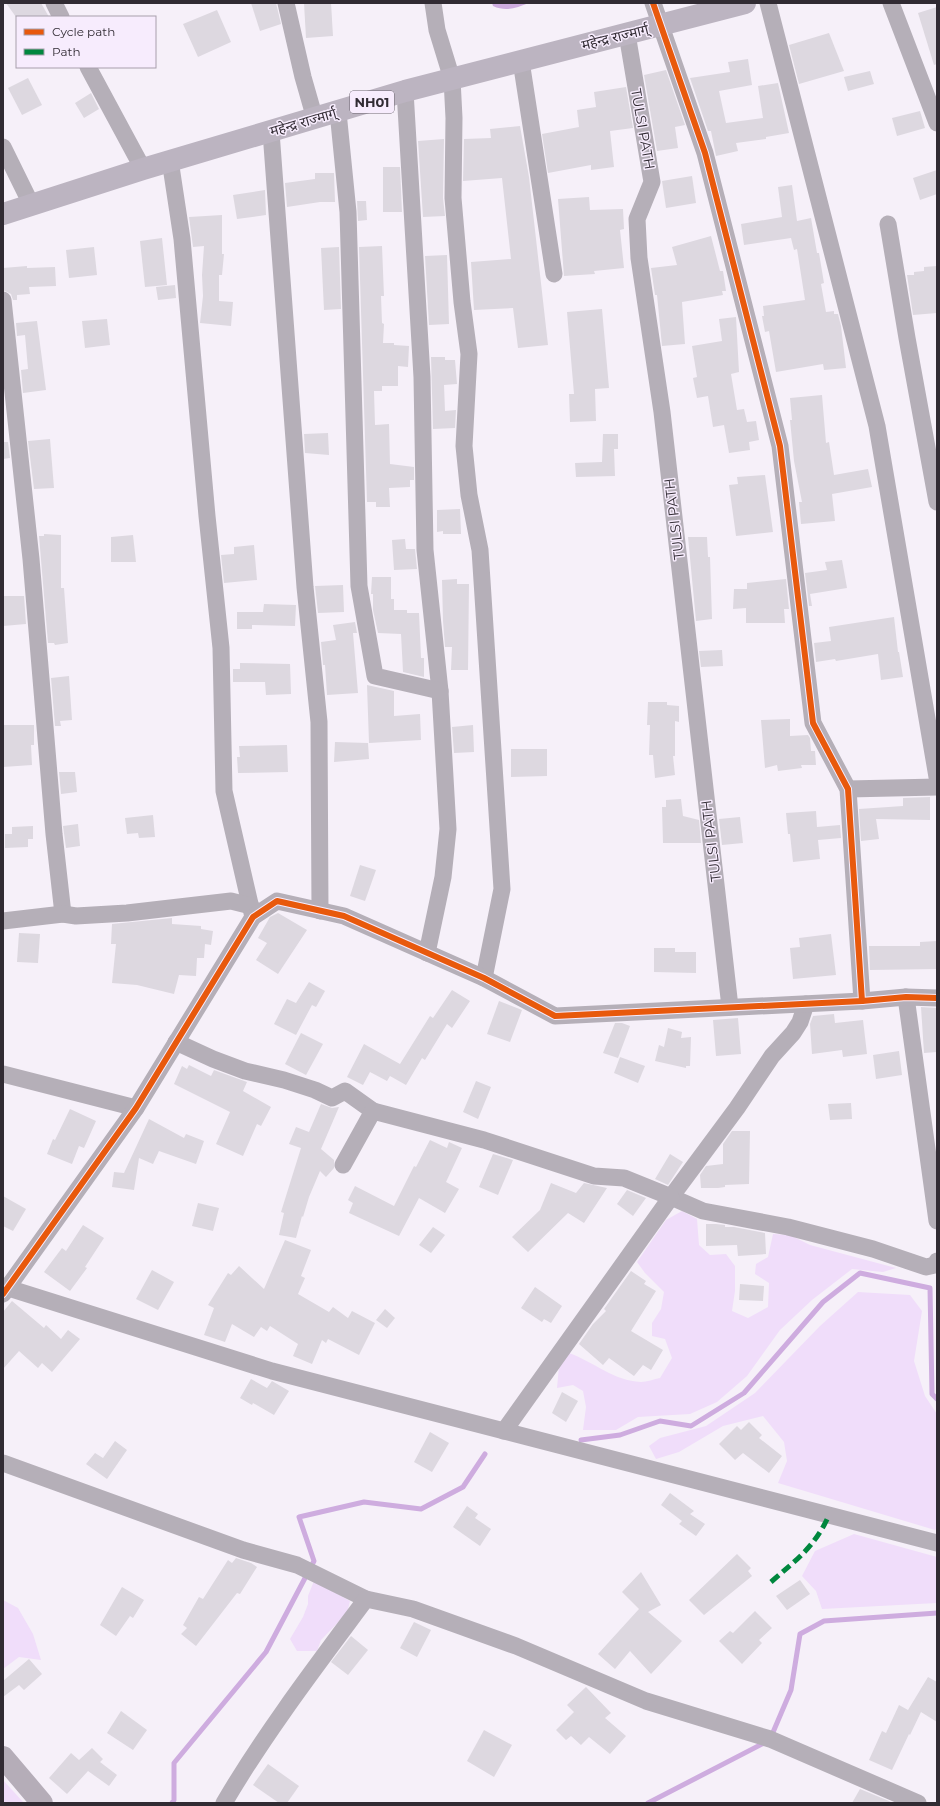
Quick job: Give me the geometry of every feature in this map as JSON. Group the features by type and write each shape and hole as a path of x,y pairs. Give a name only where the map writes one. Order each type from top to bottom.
{"highway":[{"name":"महेन्द्र राज्मार्ग्","path":"3,214 170,160 271,132 405,91 660,26 743,3"}],"street":[{"path":"54,3 60,16"},
{"path":"286,3 315,119"},
{"path":"433,3 437,30 452,79 454,118 453,198 462,302 469,354 464,446 469,495 480,550 502,889 484,978"},
{"path":"653,3 705,154 780,446 813,723 848,789 862,1001"},
{"path":"768,3 877,426 937,777"},
{"path":"891,3 937,123"},
{"name":"TULSI PATH","path":"627,34 652,182 637,219 639,258 662,412 730,1007"},
{"path":"521,61 554,274"},
{"path":"89,68 143,169"},
{"path":"405,91 422,377 425,550 440,691 448,829 443,877 427,953"},
{"path":"338,112 348,212 360,594 375,676 440,691"},
{"path":"271,132 305,587 319,722 320,911"},
{"path":"3,147 31,204"},
{"path":"170,160 182,239 207,516 221,648 224,791 252,912"},
{"path":"888,224 906,338 937,502"},
{"path":"3,300 31,559 54,834 63,914"},
{"path":"848,789 937,787"},
{"path":"3,921 63,914 76,916 127,913 231,901 252,912"},
{"path":"937,998 906,997 862,1001 555,1016 484,978 344,916 277,901 252,912 136,1108 5,1289 272,1371 937,1543"},
{"path":"906,997 937,1221"},
{"path":"504,1431 671,1197 737,1108 772,1056 793,1033 800,1022 806,1004"},
{"path":"176,1042 213,1059 245,1071 290,1082 315,1090 332,1098 345,1091 373,1111 484,1140 594,1176 624,1178 703,1211 795,1229 873,1250 926,1267 935,1265 937,1261"},
{"path":"3,1074 136,1108"},
{"path":"342,1165 373,1111"},
{"path":"3,1463 243,1550 297,1566 366,1599 413,1609 516,1646 646,1701 770,1740 918,1803"},
{"path":"224,1803 236,1782 318,1664 366,1599"},
{"path":"3,1757 42,1803"}],"shaded area":[{"path":"492,3 529,3 515,8 502,9 493,6"},
{"path":"682,1211 697,1219 699,1245 710,1255 726,1254 735,1266 735,1291 732,1311 748,1318 768,1307 769,1283 755,1274 756,1264 768,1257 773,1234 790,1235 810,1245 896,1268 883,1272 852,1269 812,1300 780,1330 747,1376 717,1402 690,1414 638,1417 616,1430 583,1430 586,1407 583,1391 573,1385 557,1388 559,1366 569,1353 613,1375 631,1381 641,1382 660,1378 672,1358 665,1339 652,1336 652,1323 661,1309 664,1292 645,1273 637,1262 666,1220"},
{"path":"858,1292 910,1295 922,1311 914,1361 925,1396 937,1414 937,1528 935,1530 778,1483 787,1461 784,1442 763,1416 723,1426 679,1452 656,1459 649,1446 660,1438 706,1426 755,1393 820,1326"},
{"path":"854,1534 937,1557 937,1603 822,1609 816,1591 802,1576 815,1551"},
{"path":"314,1581 350,1601 347,1613 321,1640 317,1651 297,1651 290,1639 303,1617 308,1604 308,1596"},
{"path":"3,1600 18,1608 33,1634 41,1660 19,1657 3,1669"},
{"path":"3,1780 24,1803 3,1803"}],"building":[{"path":"6,3 41,3 48,16 16,16"},
{"path":"251,3 276,3 281,24 260,31"},
{"path":"304,3 331,3 333,36 306,38"},
{"path":"937,7 937,64 934,65 918,13"},
{"path":"217,10 231,42 198,57 183,24"},
{"path":"829,33 844,71 799,84 789,45"},
{"path":"748,59 752,85 719,91 726,123 763,118 758,86 778,83 789,133 766,137 766,139 736,143 738,151 716,156 711,131 708,131 690,78 730,72 728,62"},
{"path":"666,70 685,125 675,127 678,148 657,151 644,75"},
{"path":"870,71 874,84 848,91 844,77"},
{"path":"28,78 42,105 22,115 8,88"},
{"path":"626,87 633,128 610,131 614,167 591,170 591,165 548,173 542,134 579,127 577,110 596,107 594,92"},
{"path":"91,93 99,109 84,118 75,103"},
{"path":"920,111 925,128 897,136 892,118"},
{"path":"520,126 529,177 548,345 518,348 513,308 474,310 471,262 511,259 502,178 463,181 464,139 491,138 490,129"},
{"path":"444,139 443,198 445,216 423,217 418,141"},
{"path":"383,167 400,167 402,212 383,212"},
{"path":"937,170 937,194 920,200 913,178"},
{"path":"315,173 334,173 335,202 320,202 287,207 285,183 315,179"},
{"path":"692,176 696,203 666,208 662,181"},
{"path":"792,185 797,221 811,218 824,283 821,284 826,312 834,311 834,314 838,314 841,326 846,368 824,370 823,364 776,372 769,331 765,332 762,316 764,316 763,306 805,300 797,249 794,250 791,238 744,245 741,224 782,217 778,187"},
{"path":"265,190 266,215 237,219 233,195"},
{"path":"589,197 590,210 623,209 624,229 620,230 624,268 594,271 595,274 564,276 558,199"},
{"path":"357,201 366,201 367,220 358,221"},
{"path":"222,215 222,254 224,254 222,275 219,275 219,301 233,302 231,326 200,323 203,296 202,275 204,246 193,247 189,217"},
{"path":"711,236 720,271 723,271 726,291 722,291 723,295 682,302 685,344 662,346 657,295 655,295 651,268 677,265 672,247"},
{"path":"162,238 167,285 145,287 140,241"},
{"path":"382,246 384,296 381,296 382,323 384,324 383,343 394,343 394,345 409,346 408,367 398,366 398,386 382,386 382,391 374,391 375,425 389,424 390,464 414,467 414,480 410,480 410,487 389,488 390,507 376,507 376,502 367,502 359,247"},
{"path":"94,247 97,275 69,278 66,250"},
{"path":"339,247 341,309 324,310 321,248"},
{"path":"447,255 449,324 429,325 425,256"},
{"path":"27,266 27,268 55,267 56,286 29,287 30,294 17,295 17,300 13,300 11,294 3,290 3,268"},
{"path":"937,266 937,313 913,315 907,275 914,275 914,272 924,271 924,267"},
{"path":"175,285 176,298 158,300 156,287"},
{"path":"602,309 609,388 595,389 596,421 570,422 569,394 574,394 567,312"},
{"path":"736,317 739,372 731,374 737,410 744,409 747,422 756,421 759,440 749,442 750,450 729,453 724,425 713,427 708,396 697,398 693,378 697,377 692,346 722,341 719,319"},
{"path":"107,319 110,345 85,348 82,321"},
{"path":"37,321 46,390 23,393 21,370 28,369 25,335 17,336 16,323"},
{"path":"431,357 445,357 445,360 455,360 457,384 444,385 445,411 456,410 455,428 433,429"},
{"path":"822,395 826,443 829,442 834,475 868,469 872,487 832,494 835,521 801,524 799,502 802,502 794,461 790,420 792,420 790,398"},
{"path":"328,433 329,455 305,453 304,434"},
{"path":"603,434 618,434 618,449 614,449 615,476 576,477 575,463 602,462"},
{"path":"50,439 54,488 34,489 28,441"},
{"path":"3,442 8,442 10,458 3,459"},
{"path":"765,475 773,532 736,536 729,485 738,484 737,477"},
{"path":"460,509 461,534 443,534 443,531 437,532 437,510"},
{"path":"44,534 61,535 61,588 64,588 68,643 55,645 54,643 48,643 39,536 44,536"},
{"path":"133,535 136,562 111,562 111,537"},
{"path":"688,537 707,537 708,557 710,557 712,619 696,621"},
{"path":"405,539 406,549 415,549 417,569 394,570 392,540"},
{"path":"254,545 257,580 224,583 221,555 234,554 234,547"},
{"path":"842,560 847,588 810,594 812,606 809,606 805,573 827,570 825,562"},
{"path":"372,577 391,577 391,599 394,599 394,610 407,610 407,613 419,613 421,658 424,658 424,677 403,672 401,634 378,633 373,610 373,594 371,594"},
{"path":"457,579 457,584 469,584 468,670 451,670 452,647 445,647 442,580"},
{"path":"786,579 789,609 784,609 785,623 746,623 746,608 733,609 734,589 747,589 747,583"},
{"path":"343,585 344,612 318,613 315,586"},
{"path":"3,596 24,596 26,624 3,626"},
{"path":"264,604 296,605 295,626 252,625 252,629 237,629 237,612 263,612"},
{"path":"894,617 898,652 903,677 881,680 878,654 836,661 835,659 816,662 814,643 831,641 829,627"},
{"path":"355,622 357,633 353,633 358,693 327,695 325,665 323,665 321,642 336,640 333,625"},
{"path":"722,650 723,666 701,667 699,651"},
{"path":"240,663 290,664 291,694 266,695 265,682 233,682 233,669 240,669"},
{"path":"69,676 72,720 60,721 61,726 55,726 51,678"},
{"path":"367,685 394,691 394,716 420,714 421,740 369,743"},
{"path":"648,702 667,702 667,705 679,706 679,722 675,721 675,756 673,756 675,775 655,778 653,755 649,755 650,725 647,725"},
{"path":"790,719 790,736 808,735 810,738 811,751 815,751 816,765 801,765 802,768 778,771 777,765 765,768 761,720"},
{"path":"3,725 34,725 34,745 31,745 32,765 3,767"},
{"path":"473,725 474,752 454,753 452,727"},
{"path":"335,742 368,743 369,759 334,762"},
{"path":"287,745 288,772 238,773 237,757 240,757 239,746"},
{"path":"511,749 547,749 547,776 511,777"},
{"path":"59,772 75,772 77,792 61,794"},
{"path":"930,797 930,820 876,819 879,839 861,841 859,809 903,806 903,798"},
{"path":"681,799 683,816 699,820 701,843 663,843 662,807 666,807 666,800"},
{"path":"816,811 817,827 840,825 841,838 818,840 820,859 793,862 786,813"},
{"path":"153,815 155,837 139,838 138,833 127,834 125,818"},
{"path":"740,817 743,843 722,845 719,819"},
{"path":"78,824 80,846 66,848 63,826"},
{"path":"33,826 33,839 28,839 28,847 5,848 5,834 12,834 12,827"},
{"path":"360,865 376,870 365,901 350,896"},
{"path":"278,913 307,930 278,974 256,960 267,943 258,938 270,917"},
{"path":"172,918 172,924 201,926 201,929 213,931 211,945 205,944 204,958 197,958 196,976 179,975 174,994 137,985 112,983 116,944 111,944 112,924"},
{"path":"19,933 40,934 38,963 17,962"},
{"path":"831,934 836,975 793,979 790,948 800,947 799,938"},
{"path":"937,941 937,969 870,970 869,946 920,946 920,942"},
{"path":"654,948 675,948 675,952 696,952 696,973 654,972"},
{"path":"309,982 325,991 316,1007 312,1005 296,1035 274,1024 287,999 296,1003"},
{"path":"452,990 470,1001 452,1028 447,1024 425,1060 422,1058 406,1085 390,1076 387,1081 370,1072 363,1085 347,1077 364,1044 400,1064 430,1016 433,1018"},
{"path":"499,1001 522,1010 510,1042 487,1034"},
{"path":"921,1007 937,1008 937,1052 924,1053"},
{"path":"834,1014 835,1023 863,1020 867,1054 843,1057 842,1050 812,1054 810,1024 813,1016"},
{"path":"738,1018 741,1054 716,1056 713,1020"},
{"path":"615,1023 622,1023 630,1026 618,1058 603,1053"},
{"path":"668,1028 682,1032 681,1038 691,1037 690,1066 686,1066 686,1068 655,1061 659,1045 664,1047"},
{"path":"301,1033 323,1044 306,1075 285,1064"},
{"path":"899,1051 902,1075 876,1079 873,1055"},
{"path":"620,1057 645,1066 638,1083 614,1073"},
{"path":"189,1065 211,1076 214,1070 247,1082 243,1091 271,1107 261,1126 257,1124 243,1156 216,1144 230,1112 174,1084 182,1066 187,1069"},
{"path":"476,1081 491,1087 478,1119 463,1112"},
{"path":"851,1103 852,1119 830,1120 828,1104"},
{"path":"321,1104 332,1108 339,1107 321,1149 334,1160 334,1168 326,1177 320,1171 309,1197 303,1217 302,1216 296,1238 279,1235 284,1213 281,1212 301,1148 289,1144 296,1127 309,1132"},
{"path":"70,1109 96,1121 84,1148 79,1146 72,1164 47,1154 53,1139 55,1140"},
{"path":"149,1119 184,1138 186,1134 204,1141 196,1164 159,1151 153,1164 139,1158 134,1190 112,1187 114,1172 124,1173"},
{"path":"732,1131 750,1131 749,1184 725,1185 725,1187 718,1188 701,1188 700,1175 706,1166 723,1164 723,1144"},
{"path":"430,1140 447,1148 449,1142 462,1148 446,1182 459,1189 445,1213 419,1198 399,1236 349,1213 353,1203 348,1200 355,1186 394,1206 414,1166 416,1167"},
{"path":"493,1154 513,1160 498,1195 479,1187"},
{"path":"670,1154 683,1162 668,1185 655,1179"},
{"path":"551,1183 576,1193 584,1183 607,1188 584,1223 568,1213 528,1252 512,1237 540,1210"},
{"path":"627,1190 646,1198 633,1216 617,1204"},
{"path":"3,1196 26,1209 13,1231 3,1226"},
{"path":"198,1203 219,1208 213,1231 192,1226"},
{"path":"706,1224 725,1225 725,1227 734,1227 765,1233 766,1254 738,1256 737,1245 706,1246"},
{"path":"83,1225 104,1238 85,1267 87,1268 70,1291 44,1272 62,1248 66,1251"},
{"path":"433,1227 445,1235 431,1253 419,1245"},
{"path":"285,1240 311,1250 301,1276 305,1278 298,1294 329,1312 333,1307 348,1318 352,1311 375,1323 359,1355 328,1339 326,1343 322,1340 312,1364 293,1356 298,1344 270,1326 267,1331 261,1327 254,1337 232,1324 225,1342 204,1335 214,1308 208,1305 228,1273 231,1275 239,1266 264,1289"},
{"path":"152,1270 174,1282 158,1310 136,1299"},
{"path":"631,1271 646,1281 644,1284 656,1291 631,1331 663,1350 651,1370 643,1365 634,1376 609,1358 603,1365 579,1344 593,1324 606,1311 604,1309"},
{"path":"740,1284 764,1286 763,1301 739,1300"},
{"path":"535,1287 562,1306 551,1323 544,1319 542,1322 521,1308"},
{"path":"12,1301 44,1328 46,1325 61,1339 68,1330 80,1339 52,1372 42,1363 38,1368 19,1351 3,1369 3,1312"},
{"path":"385,1309 395,1318 387,1328 376,1320"},
{"path":"251,1379 267,1388 272,1381 289,1391 274,1415 253,1403 252,1405 240,1398"},
{"path":"562,1392 578,1401 566,1422 552,1413"},
{"path":"749,1422 762,1435 759,1438 782,1456 769,1473 743,1453 735,1460 719,1444 737,1426 741,1430"},
{"path":"430,1432 449,1443 432,1472 414,1462"},
{"path":"115,1441 127,1450 107,1479 86,1464 95,1453 103,1458"},
{"path":"670,1493 694,1511 690,1514 705,1524 696,1536 679,1524 682,1521 661,1505"},
{"path":"467,1506 478,1514 475,1518 491,1529 480,1546 453,1527"},
{"path":"737,1554 751,1568 748,1571 752,1576 704,1615 689,1600"},
{"path":"236,1558 251,1563 257,1567 240,1594 237,1593 196,1646 181,1634 187,1628 183,1625 199,1597 203,1599 228,1560 232,1563"},
{"path":"641,1572 661,1605 648,1612 682,1641 651,1674 630,1651 615,1669 598,1654 639,1609 622,1592"},
{"path":"800,1580 810,1594 787,1610 776,1596"},
{"path":"122,1587 144,1600 133,1618 130,1616 116,1636 100,1625"},
{"path":"755,1611 772,1628 759,1640 762,1643 742,1664 719,1641 730,1631 733,1633"},
{"path":"414,1622 431,1630 417,1657 400,1648"},
{"path":"351,1636 368,1650 348,1675 331,1662"},
{"path":"29,1659 42,1674 24,1690 19,1685 3,1697 3,1681"},
{"path":"928,1677 937,1682 937,1722 921,1712 892,1770 869,1760 882,1731 886,1733 899,1705 908,1710"},
{"path":"586,1687 611,1713 605,1718 626,1736 610,1754 589,1737 581,1745 571,1736 566,1740 556,1730 574,1712 567,1705"},
{"path":"121,1711 147,1730 133,1750 107,1733"},
{"path":"484,1730 512,1745 494,1777 467,1761"},
{"path":"92,1748 103,1759 100,1762 117,1775 109,1786 88,1771 67,1794 49,1778 71,1753 79,1760"},
{"path":"268,1764 299,1786 287,1803 279,1803 253,1785"},
{"path":"860,1789 889,1801 892,1803 852,1803"}],"waterway":[{"path":"581,1440 620,1435 660,1421 691,1426 744,1393 823,1302 860,1273 930,1288 932,1394 937,1399"},
{"path":"172,1803 174,1800 174,1763 266,1652 314,1561 299,1517 364,1502 421,1509 463,1487 485,1454"},
{"path":"771,1737 791,1690 800,1634 824,1621 937,1613"},
{"path":"648,1803 766,1742"}],"marked path":[{"path":"771,1582 797,1560 818,1536 829,1515"}],"cycle path":[{"path":"653,3 705,153 780,446 813,723 848,789 862,1001"},
{"path":"3,1294 136,1108 253,917 277,901 344,916 484,978 555,1016 862,1001 906,997 937,998"}]}
